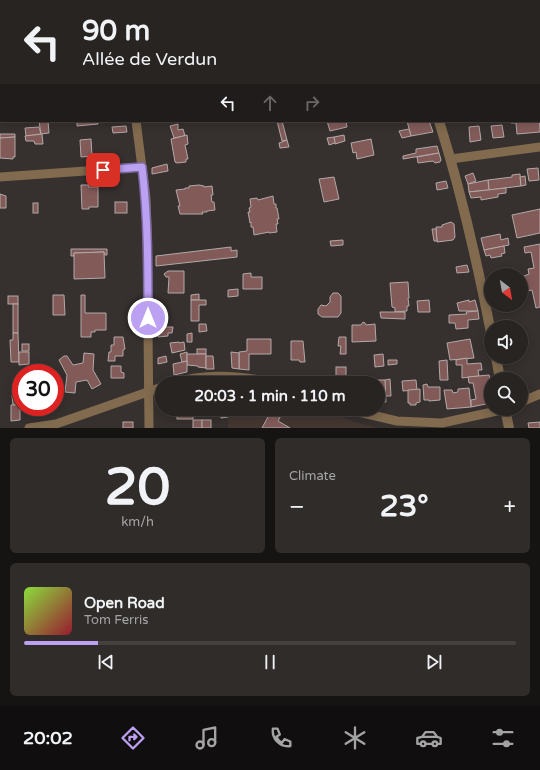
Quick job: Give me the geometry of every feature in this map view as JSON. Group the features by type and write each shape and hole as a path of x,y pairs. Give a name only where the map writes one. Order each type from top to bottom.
{"street":[{"path":"136,122 146,198 149,428"},
{"path":"439,122 451,159 476,258 488,320"},
{"path":"451,159 540,147"},
{"path":"0,176 142,167"},
{"path":"29,428 56,424 155,389"},
{"path":"528,399 540,394"},
{"path":"376,416 397,421 442,423 484,414"},
{"path":"507,416 509,428"}],"shaded area":[{"path":"228,416 340,416 358,423 380,428 228,428"}],"building":[{"path":"39,122 48,122 49,133 41,134"},
{"path":"77,122 98,122 98,124 77,126"},
{"path":"277,122 282,122 287,140 282,141"},
{"path":"327,122 346,122 347,127 330,131"},
{"path":"407,122 429,122 433,132 411,136"},
{"path":"540,122 540,132 517,134 516,123 511,123"},
{"path":"178,124 178,130 183,129 185,136 174,138 170,126"},
{"path":"502,125 504,137 493,138 491,126"},
{"path":"126,126 127,132 113,133 112,127"},
{"path":"479,126 481,140 470,142 469,127"},
{"path":"39,127 41,134 26,136 25,128"},
{"path":"409,129 411,136 402,138 399,131"},
{"path":"0,134 15,134 15,137 0,138"},
{"path":"42,134 43,144 35,144 34,141 26,141 25,136"},
{"path":"187,135 188,144 185,145 188,159 186,159 186,162 177,163 175,162 171,139"},
{"path":"344,135 345,141 335,144 334,137"},
{"path":"15,137 15,157 13,157 13,159 0,158 0,138"},
{"path":"334,137 335,143 329,145 327,138"},
{"path":"91,139 92,156 81,157 80,140"},
{"path":"371,139 374,155 357,159 356,152 353,153 351,143"},
{"path":"287,140 289,147 280,148 279,143"},
{"path":"437,146 439,153 403,159 403,156 416,153 416,149"},
{"path":"439,153 441,160 440,162 435,163 433,161 418,163 417,157"},
{"path":"167,164 168,171 152,174 152,168"},
{"path":"538,168 539,180 529,181 527,169"},
{"path":"473,173 476,181 468,184 465,176"},
{"path":"520,174 521,186 489,190 488,180 512,177 512,175"},
{"path":"525,176 526,185 521,186 520,177"},
{"path":"334,177 339,199 324,202 319,179"},
{"path":"488,180 489,190 469,192 468,184"},
{"path":"446,181 448,188 437,190 436,183"},
{"path":"81,185 98,187 98,207 82,209"},
{"path":"199,185 204,187 212,186 213,195 211,195 215,210 202,212 203,214 180,214 178,206 180,206 176,190"},
{"path":"506,188 506,193 498,194 498,197 481,200 481,197 471,198 469,192"},
{"path":"0,194 6,196 6,208 0,208"},
{"path":"273,196 279,219 277,219 278,224 276,224 277,232 254,235 248,212 250,212 249,208 251,207 250,199 257,198 258,200"},
{"path":"115,202 127,202 127,213 115,213"},
{"path":"33,203 38,203 38,213 33,213"},
{"path":"540,209 540,233 517,238 512,215"},
{"path":"451,222 454,224 455,237 453,240 437,242 436,227 442,227 442,225"},
{"path":"432,229 436,229 437,241 434,241"},
{"path":"500,234 501,240 508,238 509,245 484,250 481,238"},
{"path":"343,240 343,245 331,246 330,241"},
{"path":"540,244 540,307 536,308 532,290 528,291 528,269 534,268 531,252 525,253 524,247"},
{"path":"504,246 505,253 501,254 502,256 491,258 490,255 486,256 484,250"},
{"path":"231,247 231,251 237,250 237,257 156,266 156,256"},
{"path":"71,249 107,249 107,255 105,255 104,252 74,253 74,256 71,256"},
{"path":"104,252 105,278 74,279 74,253"},
{"path":"467,265 469,272 457,273 456,267"},
{"path":"168,271 184,271 184,293 168,293 169,277 166,277 164,274"},
{"path":"251,273 251,277 262,277 262,289 243,289 243,274"},
{"path":"408,282 409,306 407,306 407,311 395,312 395,308 392,307 390,283"},
{"path":"238,289 238,296 228,297 228,290"},
{"path":"333,293 338,293 341,296 341,313 338,317 322,317 318,314 318,309 321,305 326,306 330,302 330,297"},
{"path":"199,294 199,300 191,300 191,295"},
{"path":"53,295 64,295 65,315 53,315"},
{"path":"81,295 85,295 85,313 106,313 106,330 95,330 95,332 91,332 91,337 81,337"},
{"path":"8,296 18,296 18,304 8,304"},
{"path":"191,300 206,300 206,305 199,305 199,321 191,321"},
{"path":"429,300 430,312 418,312 417,301"},
{"path":"469,300 469,302 475,300 478,311 459,311 457,303"},
{"path":"13,304 18,304 18,333 13,333"},
{"path":"478,311 479,319 468,320 468,328 456,329 455,323 449,323 449,315 467,314 466,312"},
{"path":"380,312 405,312 405,319 381,318"},
{"path":"363,322 366,325 375,324 376,341 352,342 352,325 361,325"},
{"path":"199,324 206,324 207,331 199,332"},
{"path":"158,327 173,327 172,333 168,333 168,336 158,337"},
{"path":"13,333 18,333 19,362 11,362 10,340 13,340"},
{"path":"192,333 192,342 187,342 187,334"},
{"path":"114,337 123,337 125,349 123,350 123,356 115,356 115,361 108,361 109,352 111,352 111,345 114,345"},
{"path":"339,337 346,337 346,354 340,354 341,346 338,346"},
{"path":"247,339 271,339 271,354 249,354 249,370 239,369 239,352 247,351"},
{"path":"470,339 474,358 450,360 447,343"},
{"path":"291,341 303,341 305,362 291,360"},
{"path":"184,342 185,350 172,353 170,343"},
{"path":"22,344 29,344 29,351 22,351"},
{"path":"197,349 206,349 206,354 197,354"},
{"path":"19,352 29,352 29,364 19,364"},
{"path":"187,352 187,361 182,362 180,354"},
{"path":"231,352 239,353 239,369 232,368"},
{"path":"84,353 94,354 93,370 101,384 92,389 87,380 76,382 75,393 65,392 67,375 64,369 64,364 61,364 59,360 64,356 67,356 73,365 83,363"},
{"path":"187,354 206,354 206,368 187,365"},
{"path":"383,354 384,366 375,367 374,355"},
{"path":"166,356 167,362 158,364 158,358"},
{"path":"206,356 213,356 214,369 206,369"},
{"path":"467,358 467,364 481,363 482,370 478,370 479,376 462,378 462,365 456,365 456,360"},
{"path":"388,360 397,360 397,364 388,365"},
{"path":"447,360 448,380 440,380 439,361"},
{"path":"187,361 187,372 174,375 173,364"},
{"path":"111,366 121,366 121,372 124,373 124,378 111,378"},
{"path":"336,367 346,367 346,376 336,376"},
{"path":"484,375 484,404 471,407 471,400 476,399 473,383 469,383 468,377"},
{"path":"390,379 391,396 385,396 385,380"},
{"path":"385,380 386,402 385,402"},
{"path":"416,380 417,390 403,391 402,381"},
{"path":"427,384 428,387 440,387 440,400 424,400 423,385"},
{"path":"469,388 471,407 447,409 444,390 452,390 453,393 458,392 458,389"},
{"path":"420,389 420,402 416,403 416,405 410,405 410,403 408,403 408,390"},
{"path":"11,405 12,416 20,416 20,420 11,421"},
{"path":"177,416 193,416 193,419 177,419"},
{"path":"221,416 228,416 228,417 221,418"},
{"path":"268,416 281,416 278,421 290,428 262,428"},
{"path":"193,420 202,420 202,428 193,428"},
{"path":"202,420 211,420 211,428 202,428"},
{"path":"123,422 133,422 133,428 123,428"},
{"path":"540,422 540,428 529,428 528,423"}],"route":[{"path":"103,170 142,167 146,198 148,318"}]}
